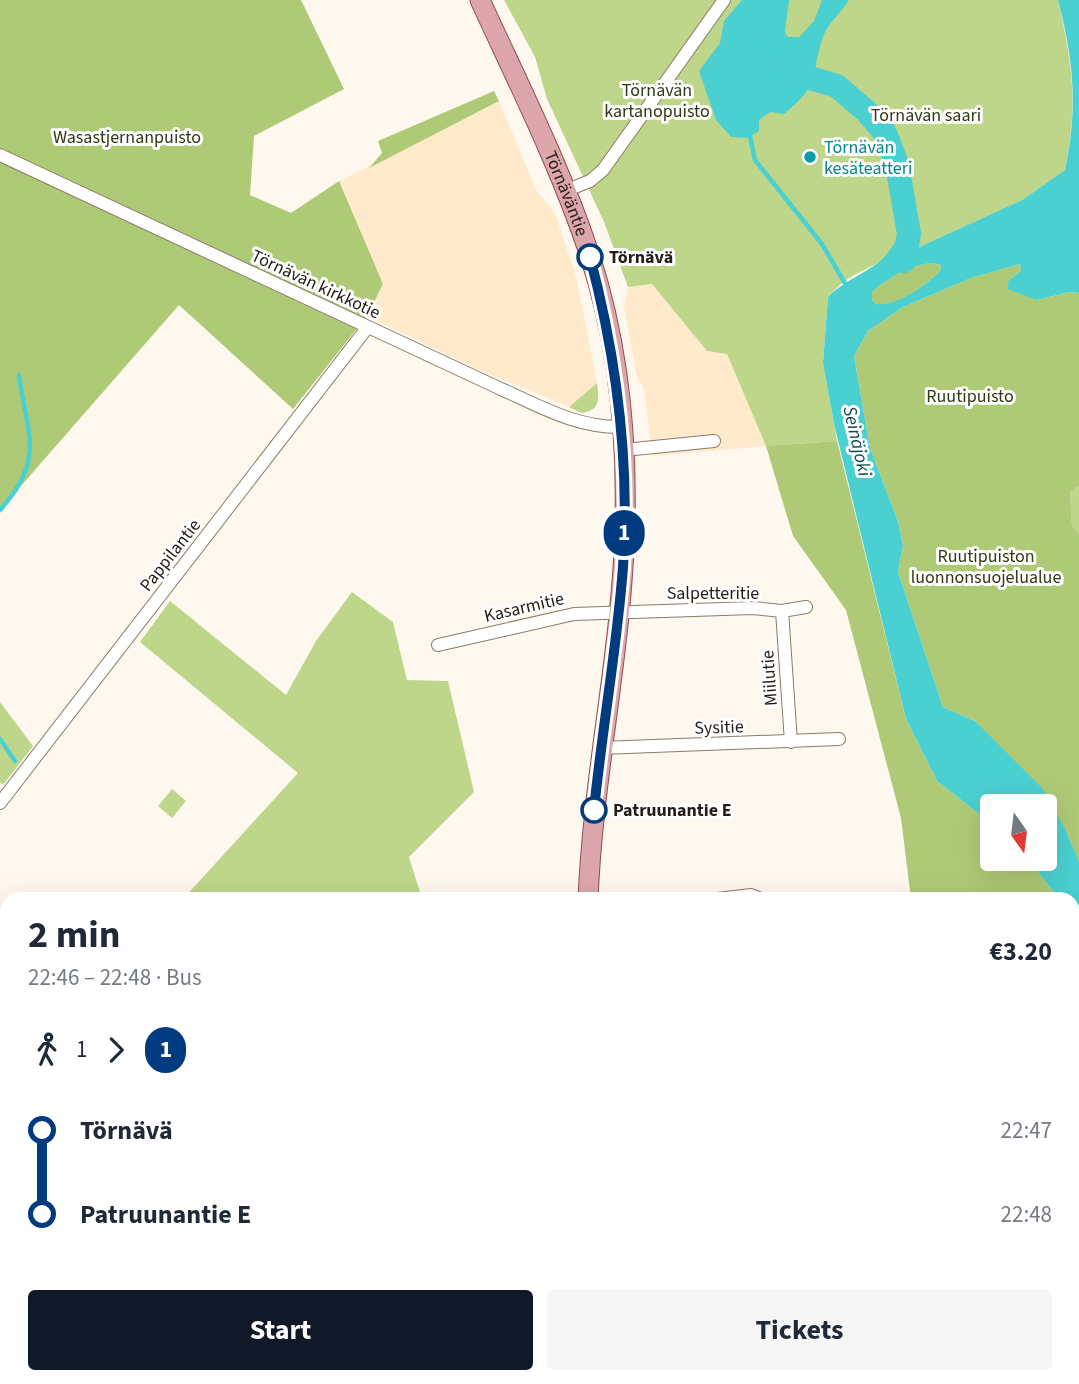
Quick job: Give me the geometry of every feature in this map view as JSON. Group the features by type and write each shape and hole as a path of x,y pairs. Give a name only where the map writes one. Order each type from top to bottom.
{"main road":[{"name":"Törnäväntie","path":"480,0 565,191 589,254 602,301 622,427 625,520 619,612 601,748 589,892"}],"street":[{"path":"565,191 590,181 603,170 724,0"},
{"name":"Törnävän kirkkotie","path":"0,155 367,328 579,423 594,427 622,427"},
{"name":"Pappilantie","path":"0,803 367,328"},
{"path":"624,450 714,441"},
{"name":"Salpetteritie","path":"619,612 753,608 782,611 806,607"},
{"name":"Miilutie","path":"782,611 791,742"},
{"name":"Kasarmitie","path":"438,645 574,614 619,612"},
{"name":"Sysitie","path":"601,748 839,739"}],"shaded area":[{"path":"499,101 536,190 555,213 576,276 597,383 569,407 477,369 367,316 383,284 339,181"},
{"path":"652,284 707,350 727,354 766,446 652,456 644,388 637,377 624,307 628,287"}],"green space":[{"name":"Wasastjernanpuisto","path":"0,0 301,0 344,89 254,136 250,195 291,213 339,181 383,284 367,316 293,409 179,305 0,510"},
{"path":"504,0 1058,0 1072,85 1072,124 1065,170 1022,200 917,248 896,240 880,261 838,287 828,297 823,363 837,441 766,446 727,354 707,351 652,284 628,287 604,222 547,99 535,57"},
{"path":"494,91 499,101 369,168 382,153 378,141"},
{"path":"931,263 941,265 940,271 911,294 885,304 876,304 872,300 872,292 892,277 906,269"},
{"name":"Ruutipuisto","path":"1020,264 1021,271 1009,280 1037,300 1070,292 1079,293 1079,486 1070,492 1072,525 1079,534 1079,861 1066,831 1057,820 1057,794 1036,794 975,721 943,707 898,572 903,545 898,521 870,448 854,356 868,331 903,307 971,278"},
{"path":"597,383 598,399 593,409 582,413 569,407"},
{"path":"837,441 906,719 937,781 980,815 980,872 1038,872 1054,892 910,892 901,818 846,610 793,536 766,446"},
{"path":"1079,486 1079,534 1072,525 1070,492"},
{"path":"352,592 393,622 407,680 448,681 474,792 409,857 420,892 189,892 298,773 140,642 170,601 286,695 316,641"},
{"path":"0,702 33,746 3,785 0,782"},
{"path":"172,789 186,801 172,818 158,806"}],"water":[{"path":"742,0 786,0 782,29 788,37 799,37 814,21 822,0 849,0 825,32 813,79 805,94 784,114 770,112 759,120 759,131 748,138 731,137 716,120 699,71 720,43 724,21"},
{"name":"Seinäjoki","path":"1058,0 1079,0 1079,293 1070,292 1037,300 1007,289 1009,280 1021,271 1020,264 971,278 903,307 868,331 854,356 870,448 898,521 903,545 898,572 943,707 975,721 1046,794 980,794 980,815 937,781 906,719 834,424 823,363 828,297 874,266 896,240 908,239 917,248 1022,200 1065,170 1072,125 1071,65","holes":["922,264 941,265 940,271 919,289 893,302 876,304 872,300 872,292 886,281"]},
{"path":"1057,815 1079,861 1079,892 1054,892 1038,872 1057,872"}],"waterway":[{"path":"777,0 772,37 784,60 797,74 837,86 866,111 885,133 897,164 909,234 904,261"},
{"path":"749,132 755,160 822,244 846,285"},
{"path":"0,510 24,476 28,461 29,431 19,375"},
{"path":"0,739 15,761"},
{"path":"0,1311 0,1321"}],"bus line":[{"name":"1","path":"590,257 612,351 621,410 625,468 625,520 619,612 594,810"}],"place":[{"name":"Törnävän kesäteatteri","path":"810,157"},
{"name":"Törnävä","path":"590,257"},
{"name":"Patruunantie E","path":"594,810"}],"park label":[{"name":"Törnävän kartanopuisto","path":"657,100"},
{"name":"Törnävän saari","path":"926,115"},
{"name":"Ruutipuiston luonnonsuojelualue","path":"986,566"}]}
